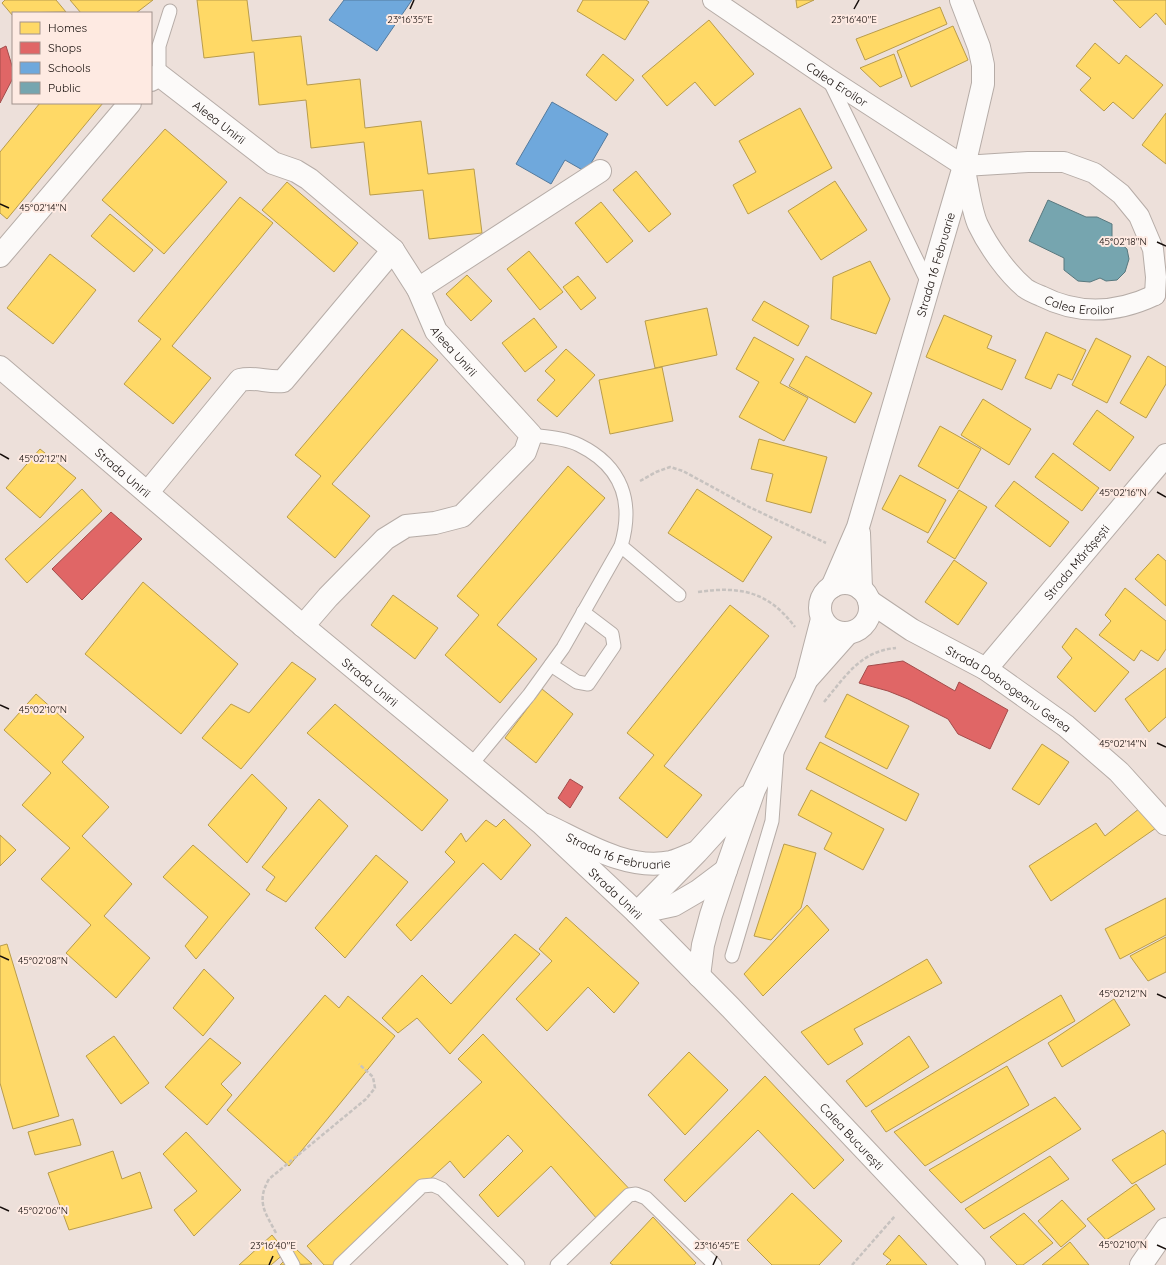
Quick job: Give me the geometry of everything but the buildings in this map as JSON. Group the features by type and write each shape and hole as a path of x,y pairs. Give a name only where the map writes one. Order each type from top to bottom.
{"street":[{"name":"Calea Eroilor","path":"713,0 828,78 964,166 1028,162 1064,162 1094,173 1121,194 1139,216 1153,249 1160,300 1107,310 1085,310 1054,303 1025,288 998,259 977,224 964,166"},
{"name":"Strada 16 Februarie","path":"832,587 858,527 964,166 983,84 983,65 979,47 961,0"},
{"name":"Aleea Unirii","path":"155,77 273,163 296,171 309,179 393,250 418,289 436,331 531,435"},
{"path":"0,256 129,104"},
{"path":"418,289 600,171"},
{"path":"148,492 240,380 250,378 273,382 282,381 393,250"},
{"name":"Strada Unirii","path":"0,367 304,626 541,823 637,913 731,1008"},
{"path":"304,626 328,597 385,539 406,526 435,523 462,516 525,452 531,435"},
{"name":"Strada Mărășești","path":"986,669 1166,455"},
{"name":"Strada 16 Februarie","path":"858,527 865,604"},
{"path":"847,583 865,604 855,632 848,633 833,630 822,619 820,610 821,601 825,593 832,587 847,583"},
{"name":"Strada Dobrogeanu Gerea","path":"865,604 986,669 1066,726 1119,772 1166,824"},
{"name":"Strada 16 Februarie","path":"699,976 703,945 710,915 754,790 778,743 806,681 822,619"},
{"name":"Strada 16 Februarie","path":"806,681 848,633"},
{"name":"Strada 16 Februarie","path":"637,913 697,852 754,790"},
{"name":"Strada 16 Februarie","path":"541,823 598,850 632,861 644,863 671,862 697,852"},
{"path":"637,913 674,905 698,891 726,870"},
{"name":"Calea București","path":"731,1008 974,1265"},
{"path":"1141,1265 1166,1229"}],"lane":[{"path":"155,77 159,46 170,11"},
{"path":"828,78 930,286"},
{"path":"471,765 529,695 563,648 621,546 625,531 627,509 623,490 617,476 599,458 579,445 561,439 531,435"},
{"path":"621,546 679,595"},
{"path":"551,665 577,682 588,684 614,646 612,634 583,612"},
{"path":"732,956 772,821 778,743"},
{"path":"340,1265 422,1186 433,1185 442,1189 518,1265"},
{"path":"557,1265 629,1195 636,1194 646,1198 715,1265"},
{"path":"284,1249 293,1265"}],"path":[{"path":"623,490 656,472 670,468 683,470 750,507 828,544"},
{"path":"284,1249 264,1210 262,1192 269,1179 366,1099 375,1088 373,1076 359,1064"},
{"path":"852,1265 910,1198"}]}
